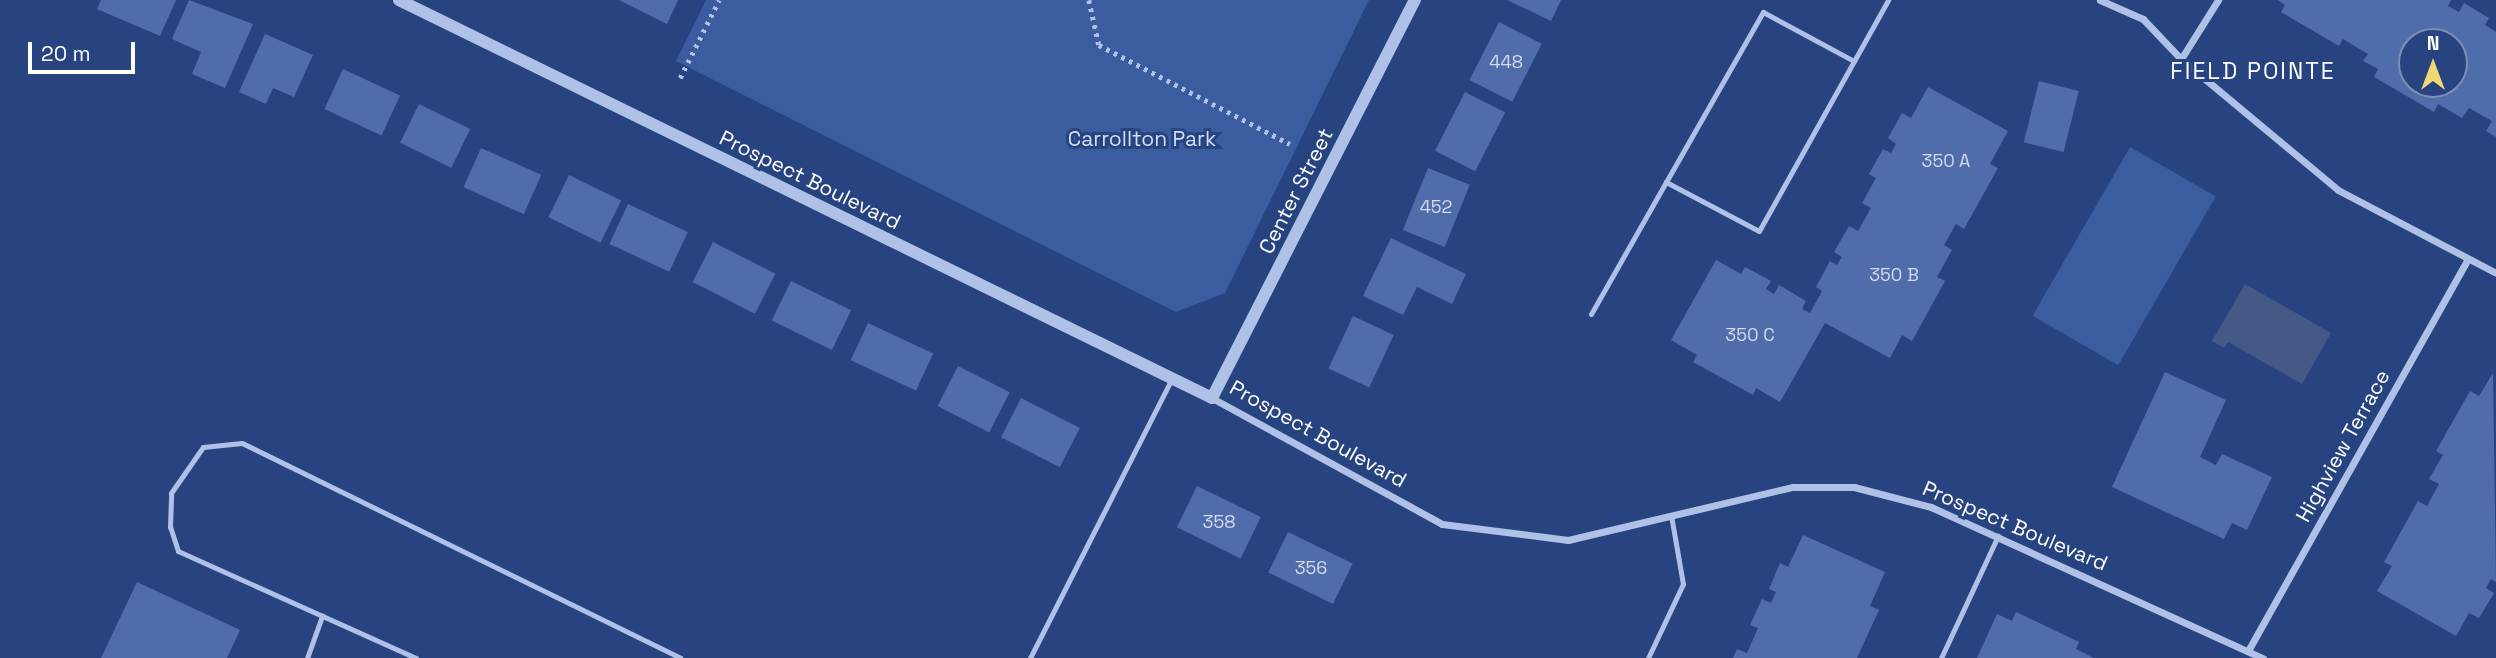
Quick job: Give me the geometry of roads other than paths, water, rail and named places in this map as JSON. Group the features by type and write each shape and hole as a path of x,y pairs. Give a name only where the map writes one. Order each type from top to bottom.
{"street":[{"name":"Prospect Boulevard","path":"399,0 1212,398 1443,524 1568,540 1793,487 1854,487 1931,507 2249,649 2263,658"},
{"name":"Center Street","path":"1212,398 1415,0"},
{"path":"2100,0 2143,19 2181,60 2338,190 2496,273"},
{"path":"2181,60 2218,0"},
{"name":"Highview Terrace","path":"2249,649 2467,260"}],"lane":[{"path":"1666,182 1759,231 1888,0"},
{"path":"1591,314 1763,12 1854,61"},
{"path":"1030,658 1172,379"},
{"path":"416,658 178,551 170,527 171,493 203,447 242,443 680,658"},
{"path":"1648,658 1683,584 1671,515"},
{"path":"1941,658 1998,536"},
{"path":"307,658 322,616"}],"district":[{"name":"FIELD POINTE","path":"2253,71"}],"park label":[{"name":"Carrollton Park","path":"1142,139"}]}
